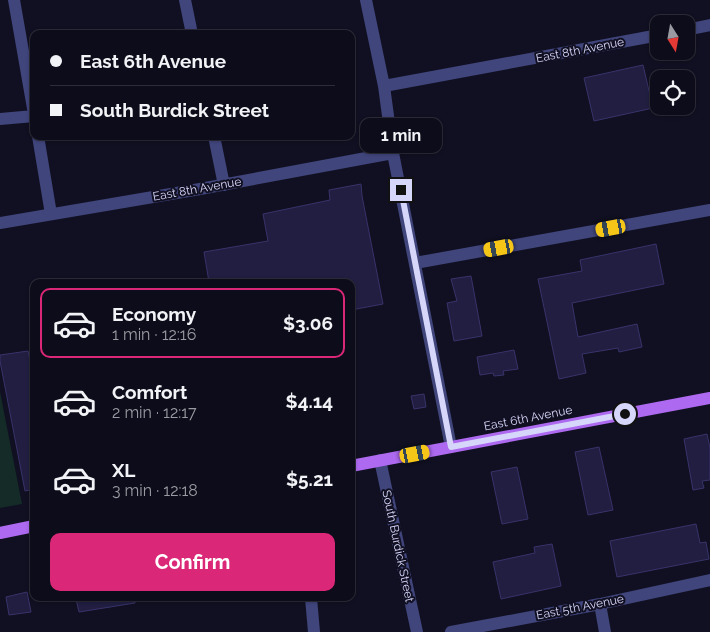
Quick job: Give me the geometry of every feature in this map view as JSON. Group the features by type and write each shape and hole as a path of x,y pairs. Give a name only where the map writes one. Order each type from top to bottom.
{"main road":[{"name":"East 6th Avenue","path":"355,465 710,398"},
{"path":"0,533 30,527"}],"street":[{"path":"14,0 30,92"},
{"path":"185,0 191,30"},
{"path":"366,0 384,86 393,153 451,447"},
{"path":"695,28 710,26"},
{"name":"East 8th Avenue","path":"384,86 650,37"},
{"path":"0,119 30,115"},
{"path":"39,140 51,214"},
{"path":"215,140 224,185"},
{"name":"East 8th Avenue","path":"0,223 224,185 393,153"},
{"path":"416,263 710,210"},
{"name":"South Burdick Street","path":"380,460 417,632"},
{"name":"East 5th Avenue","path":"450,632 600,604 710,580"},
{"path":"311,601 314,632"},
{"path":"600,604 605,632"}],"green space":[{"path":"0,392 22,504 0,508"}],"building":[{"path":"643,65 650,95 650,109 594,121 584,78"},
{"path":"361,184 383,304 355,309 355,279 208,279 204,252 268,241 263,214 330,200 329,190"},
{"path":"656,244 664,284 572,303 578,337 637,324 642,347 619,352 618,348 582,354 586,373 559,379 538,279 582,271 580,260"},
{"path":"471,276 482,336 454,341 447,303 457,301 451,279"},
{"path":"514,350 518,369 503,371 504,375 494,376 493,373 480,375 477,357"},
{"path":"28,351 30,361 30,490 25,491 0,361 0,355"},
{"path":"424,394 426,407 414,409 411,396"},
{"path":"707,434 710,448 710,480 702,481 704,488 693,490 684,439"},
{"path":"599,447 613,510 588,515 575,452"},
{"path":"517,467 528,519 502,524 491,472"},
{"path":"696,524 700,543 706,542 709,559 617,577 610,541"},
{"path":"552,544 561,586 501,599 493,562 535,553 534,547"},
{"path":"27,592 31,612 9,615 6,597"},
{"path":"76,601 135,601 135,603 79,612"}],"route":[{"path":"401,190 451,447 625,414"}]}
